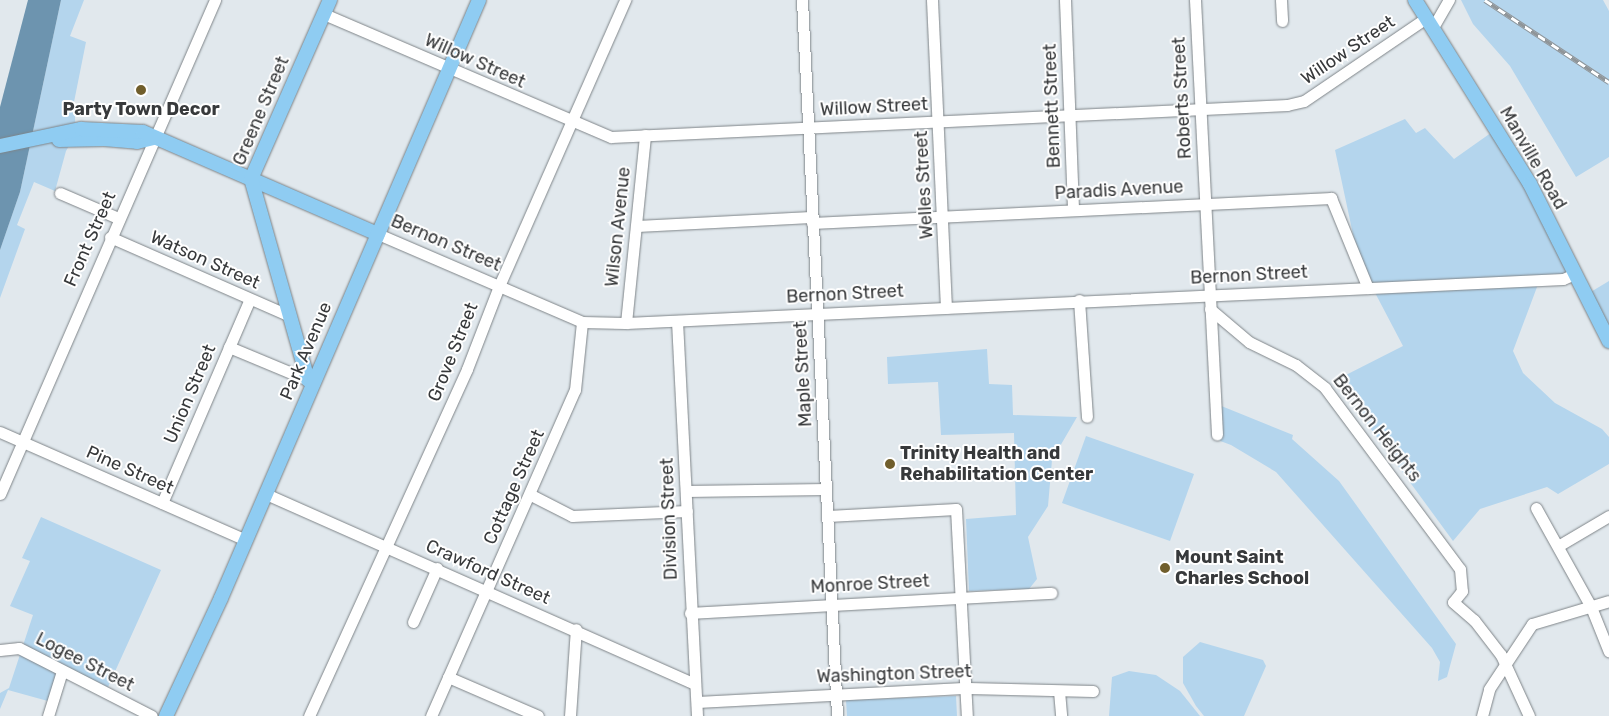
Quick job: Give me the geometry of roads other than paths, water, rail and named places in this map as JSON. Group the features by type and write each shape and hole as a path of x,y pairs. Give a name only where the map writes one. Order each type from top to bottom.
{"main road":[{"name":"Greene Street","path":"310,381 288,314 251,178 330,0"},
{"name":"Park Avenue","path":"166,716 246,540 310,381 378,234 479,0"},
{"name":"Manville Road","path":"1415,0 1530,184 1609,341"},
{"path":"0,146 30,140 74,135 137,142 153,138"},
{"name":"Bernon Street","path":"153,138 251,178 378,234"}],"street":[{"name":"Front Street","path":"0,494 214,0"},
{"name":"Grove Street","path":"309,716 384,545 467,369 499,286 625,0"},
{"name":"Maple Street","path":"802,0 811,220 818,314 837,716"},
{"name":"Welles Street","path":"932,0 946,308"},
{"name":"Bennett Street","path":"1065,0 1073,210"},
{"name":"Roberts Street","path":"1195,0 1217,434"},
{"path":"1281,0 1282,21"},
{"path":"1429,23 1449,0"},
{"name":"Willow Street","path":"324,14 449,70 611,137 1070,115 1304,101 1429,23"},
{"name":"Wilson Avenue","path":"626,323 645,135"},
{"path":"60,193 118,218"},
{"name":"Paradis Avenue","path":"637,226 943,217 1331,198 1368,288"},
{"name":"Bernon Street","path":"378,234 582,322 676,321 1079,300 1209,296 1563,279 1575,274"},
{"name":"Watson Street","path":"110,237 288,314"},
{"name":"Union Street","path":"162,503 250,299"},
{"path":"1079,300 1087,417"},
{"name":"Bernon Heights","path":"1210,309 1248,342 1296,365 1325,388 1455,561 1463,579 1462,592 1453,602 1474,620 1502,661"},
{"name":"Division Street","path":"676,321 687,511 690,613 697,716"},
{"name":"Cottage Street","path":"431,716 575,390 582,322"},
{"path":"229,347 310,381"},
{"name":"Pine Street","path":"0,432 246,540"},
{"path":"686,491 826,489"},
{"name":"Crawford Street","path":"266,494 576,629 695,684"},
{"path":"530,494 572,516 687,511"},
{"path":"1536,508 1591,607 1609,652"},
{"path":"828,516 956,509 968,688 968,716"},
{"path":"1558,546 1609,516"},
{"path":"413,622 437,568"},
{"name":"Monroe Street","path":"690,613 1051,593"},
{"path":"1482,716 1489,690 1502,661 1532,624 1609,601"},
{"path":"570,716 576,629"},
{"name":"Logee Street","path":"0,650 18,648 152,716"},
{"path":"1502,661 1530,716"},
{"path":"48,716 62,671"},
{"path":"448,677 538,716"},
{"name":"Washington Street","path":"696,702 968,688 1059,691 1093,690"},
{"path":"1059,691 1061,716"}],"railway":[{"path":"1485,0 1609,82"}],"place":[{"name":"Party Town Decor","path":"141,90"},
{"name":"Trinity Health and Rehabilitation Center","path":"890,464"},
{"name":"Mount Saint Charles School","path":"1165,568"}]}
